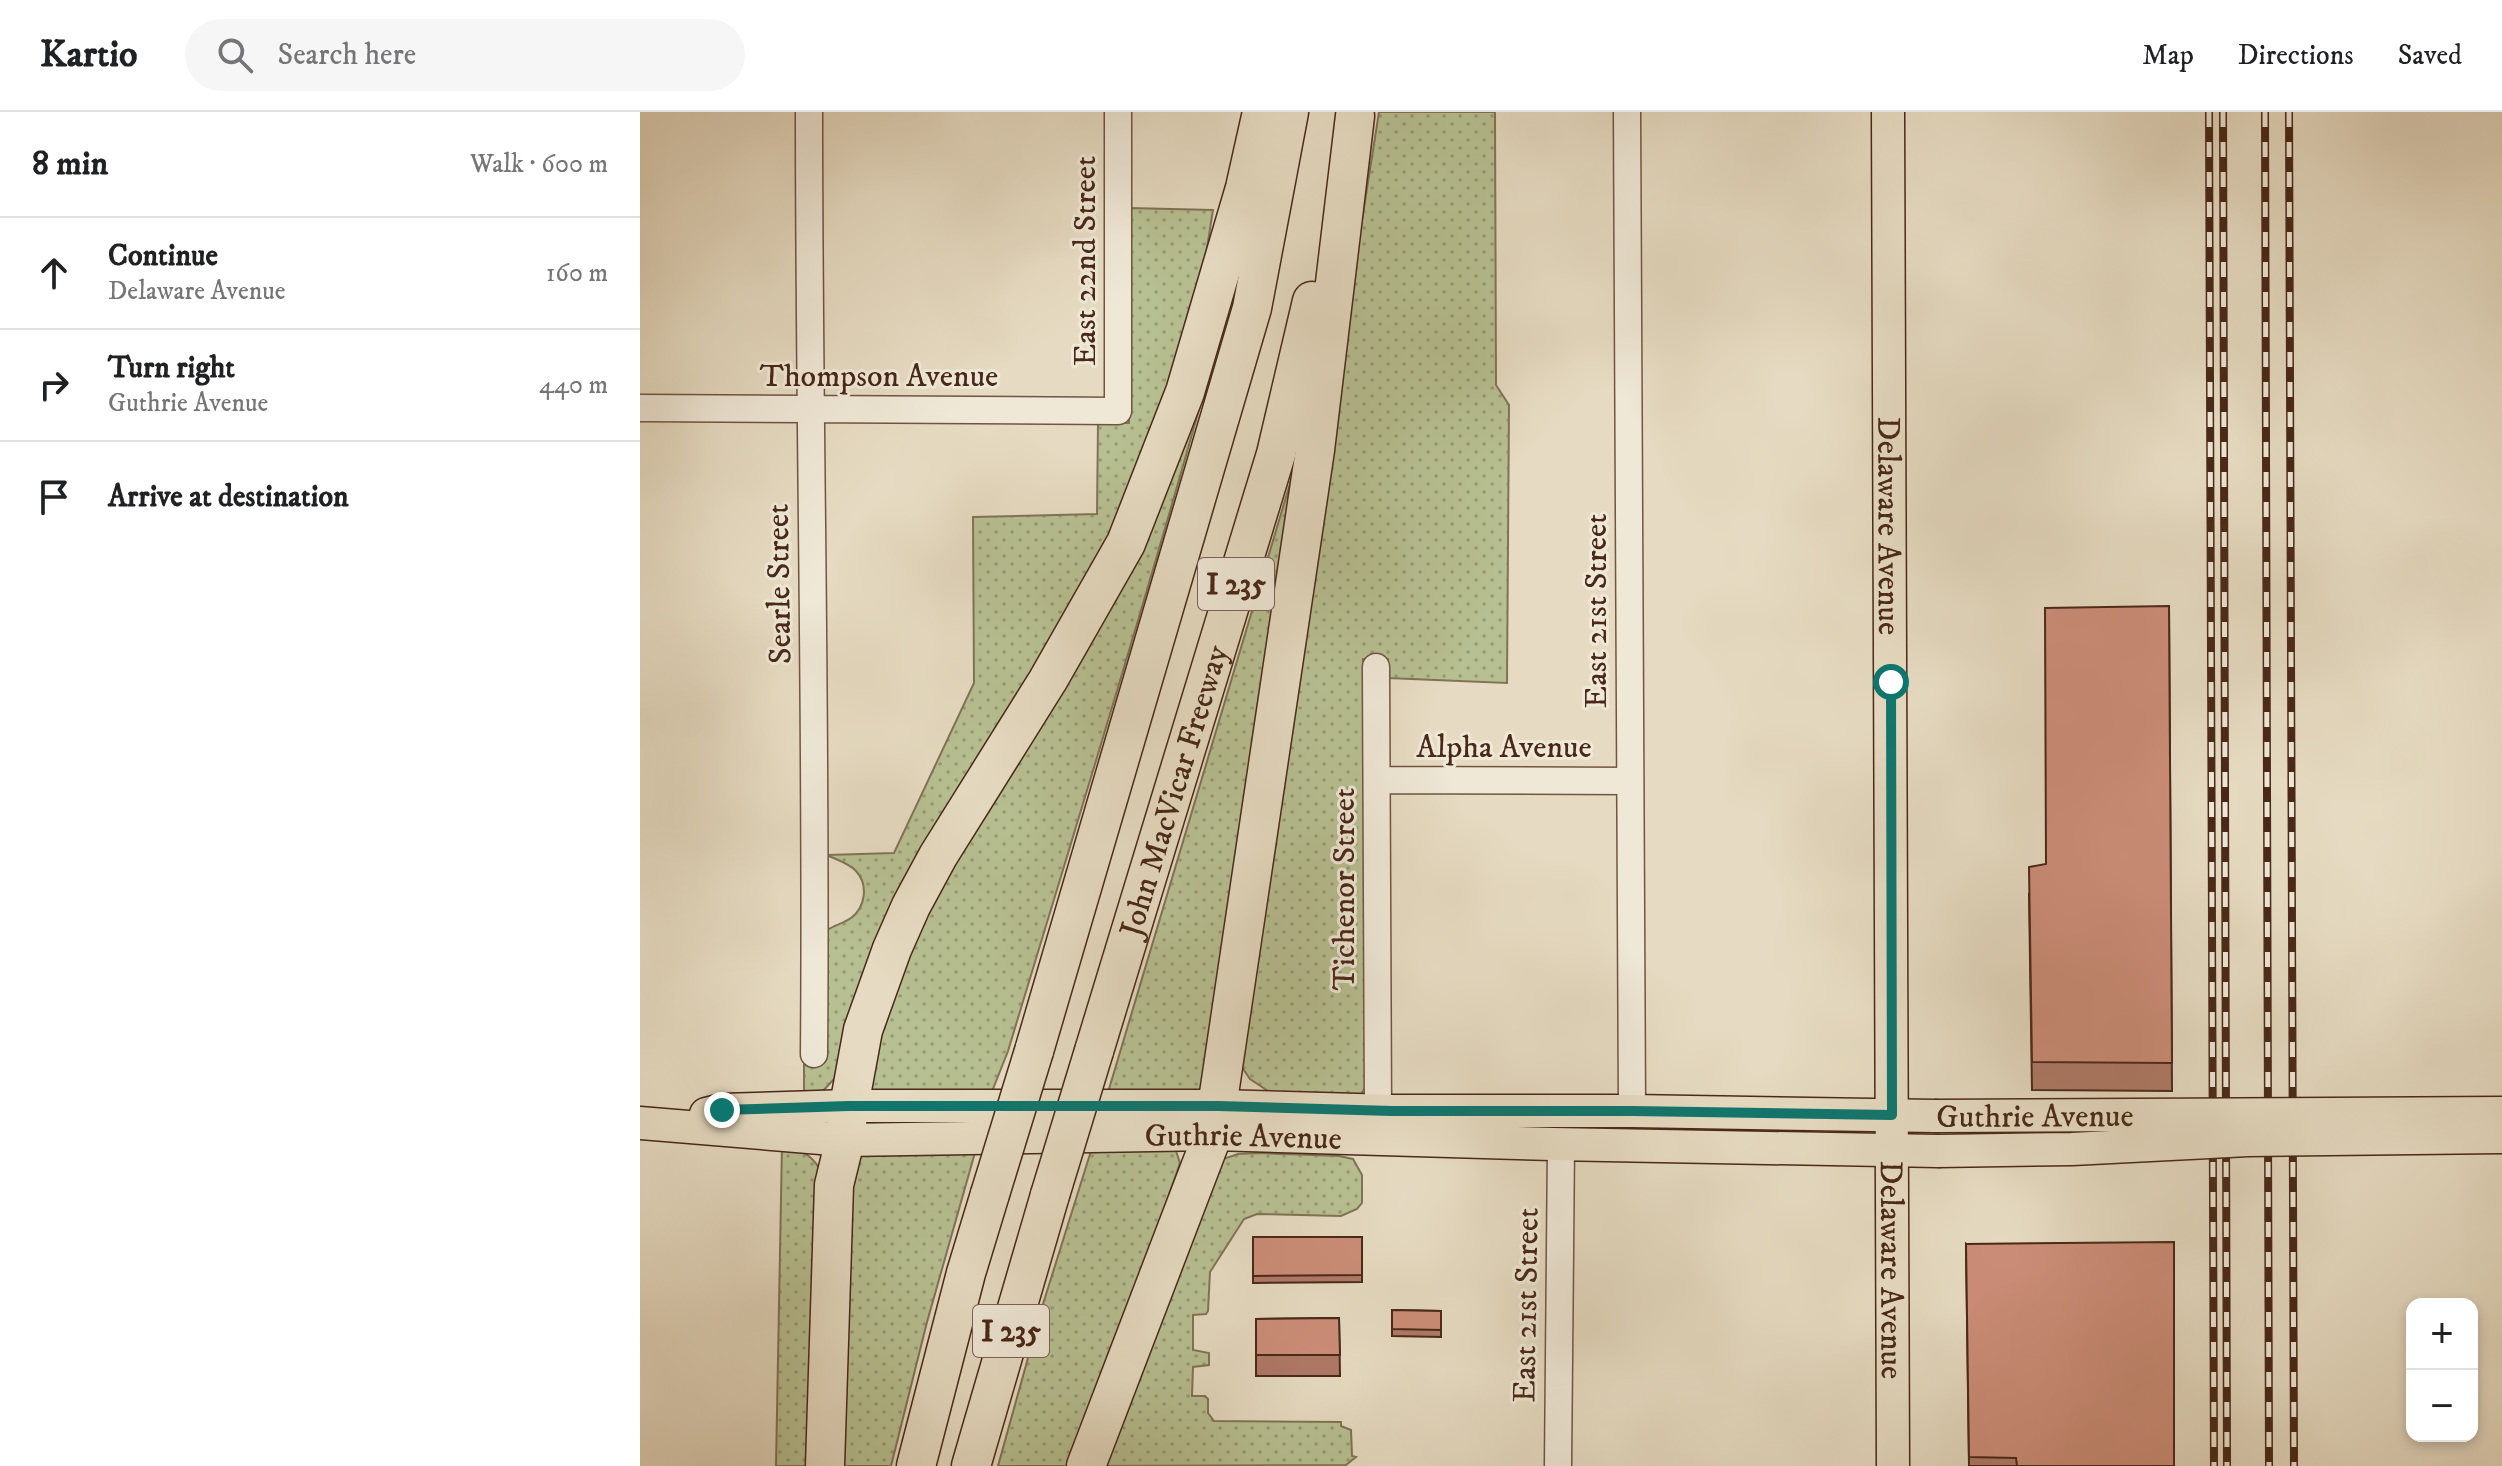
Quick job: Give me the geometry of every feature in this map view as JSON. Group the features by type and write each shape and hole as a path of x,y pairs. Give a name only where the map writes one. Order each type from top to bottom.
{"highway":[{"path":"825,1466 834,1185 863,1030 911,906 954,829 1048,680 1126,543 1185,392 1245,188 1262,112"},
{"name":"John MacVicar Freeway","path":"916,1466 966,1273 1252,308 1289,112"},
{"path":"1086,1466 1216,1120 1315,450 1355,114"},
{"name":"John MacVicar Freeway","path":"971,1466 1050,1195 1276,454 1355,114"}],"main road":[{"name":"Delaware Avenue","path":"1888,112 1893,1466"},
{"name":"Guthrie Avenue","path":"648,1123 722,1110 847,1123 1216,1120 1378,1111 1935,1116 2502,1113"},
{"name":"Guthrie Avenue","path":"1216,1120 1561,1144 1893,1151 2072,1149 2248,1140 2502,1137"}],"street":[{"name":"Searle Street","path":"809,112 809,408 816,893 814,1054"},
{"name":"East 22nd Street","path":"1118,112 1118,411"},
{"name":"East 21st Street","path":"1627,112 1632,1111"},
{"name":"Thompson Avenue","path":"640,408 1118,411"},
{"name":"Tichenor Street","path":"1376,667 1378,1111"},
{"name":"Alpha Avenue","path":"1377,780 1630,781"},
{"name":"East 21st Street","path":"1558,1466 1561,1144"}],"green space":[{"path":"1379,112 1495,112 1496,385 1509,405 1507,683 1388,678 1388,659 1363,659 1368,726 1367,1085 1359,1097 1277,1097 1250,1079 1241,1066 1269,813"},
{"path":"1129,208 1213,210 1200,292 1167,398 1118,527 835,1078 822,1092 804,1097 804,1061 821,1061 827,930 856,914 864,896 863,883 856,871 827,855 894,853 974,683 973,517 1097,514 1098,423 1129,423"},
{"path":"1228,305 1121,679 1008,1051 991,1094 867,1093 890,988"},
{"path":"1301,447 1204,1090 1106,1099"},
{"path":"782,1145 804,1153 819,1168 811,1466 776,1466"},
{"path":"865,1149 976,1149 927,1322 891,1466 834,1466 848,1176"},
{"path":"1091,1151 1176,1151 1180,1163 1074,1466 998,1466 1043,1304"},
{"path":"1238,1154 1353,1159 1362,1175 1362,1203 1357,1209 1341,1216 1257,1214 1244,1219 1210,1272 1208,1311 1193,1315 1193,1350 1209,1353 1209,1365 1193,1367 1192,1396 1208,1399 1208,1413 1214,1421 1341,1422 1341,1426 1351,1430 1352,1456 1356,1457 1346,1465 1097,1466 1220,1160"}],"building":[{"path":"2169,606 2172,1063 2032,1062 2029,867 2046,864 2045,608"},
{"path":"1253,1237 1362,1237 1362,1275 1253,1276"},
{"path":"2174,1242 2174,1466 2017,1466 2016,1458 1969,1457 1966,1244"},
{"path":"1392,1310 1441,1311 1441,1330 1392,1329"},
{"path":"1339,1318 1340,1355 1256,1355 1256,1319"}],"railway":[{"path":"2209,112 2214,1466"},
{"path":"2223,112 2227,1466"},
{"path":"2265,112 2269,1466"},
{"path":"2289,112 2294,1466"}],"route":[{"path":"722,1110 849,1106 1218,1106 1392,1111 1892,1115 1891,682"}]}
